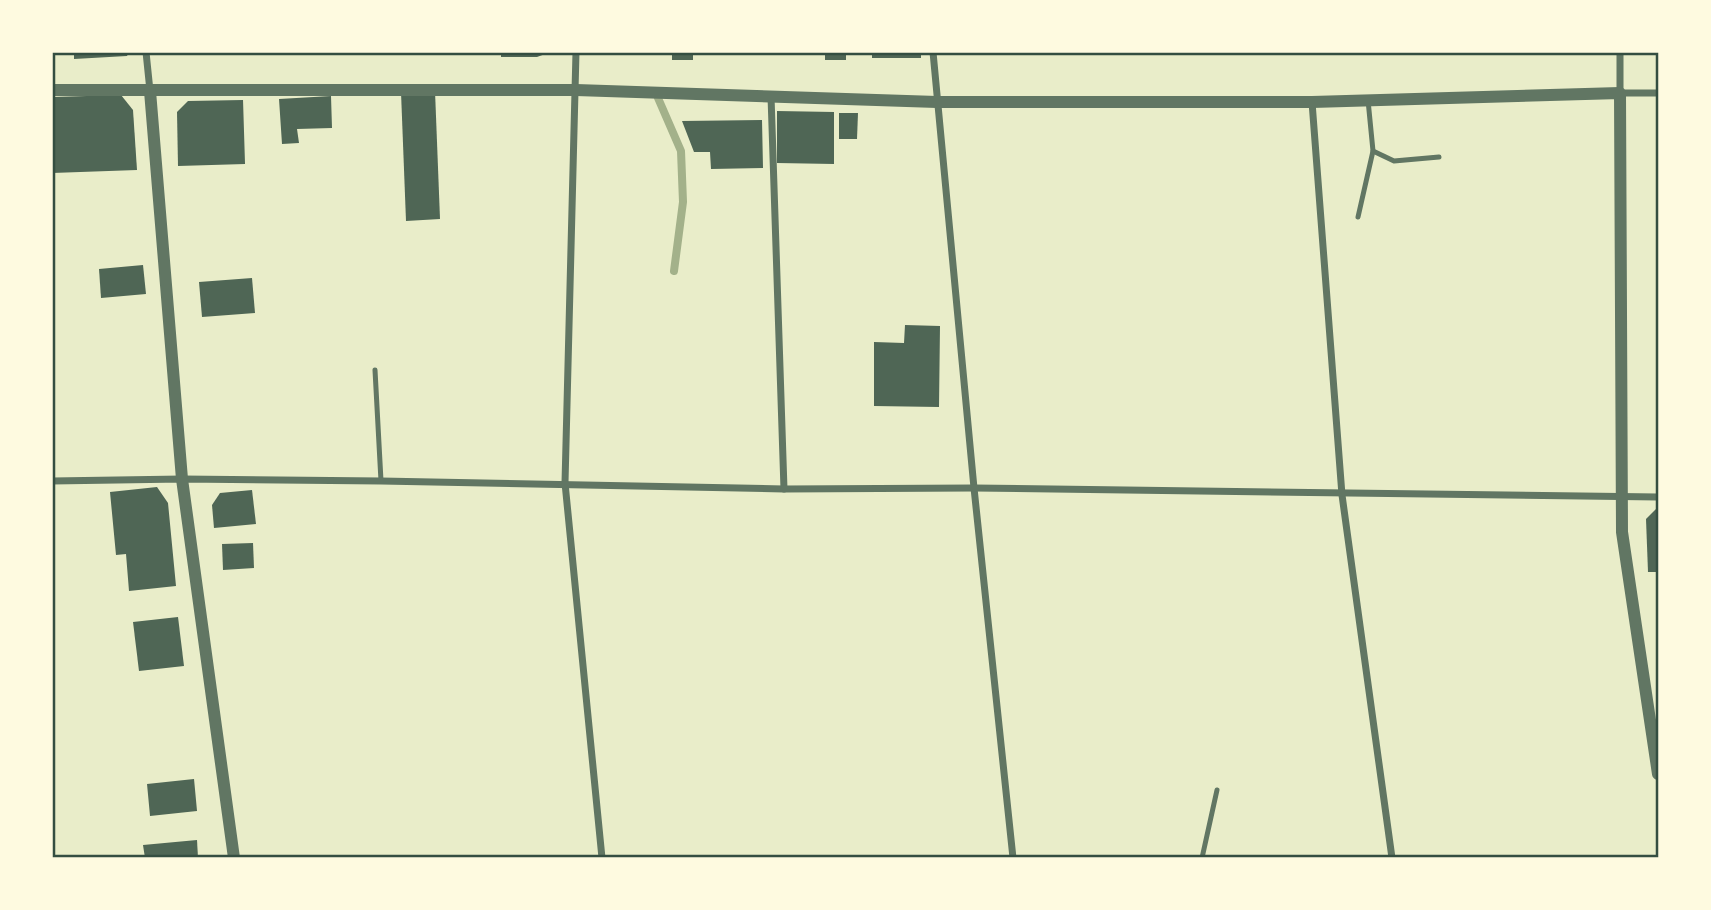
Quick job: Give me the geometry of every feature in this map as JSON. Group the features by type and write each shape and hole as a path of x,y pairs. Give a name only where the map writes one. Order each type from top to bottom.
{"street":[{"path":"146,52 182,479 234,858"},
{"path":"576,52 565,483 602,858"},
{"path":"933,52 974,488 1013,858"},
{"path":"1620,52 1622,532 1658,774"},
{"path":"52,90 576,90 937,102 1312,102 1658,93"},
{"path":"771,96 784,488"},
{"path":"1312,102 1342,495 1392,858"},
{"path":"52,481 182,479 1658,497"}],"lane":[{"path":"1358,218 1373,151 1368,100"},
{"path":"1373,151 1394,161 1439,157"},
{"path":"375,370 381,481"},
{"path":"1202,858 1217,790"}],"building":[{"path":"74,52 129,52 127,56 74,59"},
{"path":"501,52 548,53 537,57 501,57"},
{"path":"672,52 693,52 693,60 672,60"},
{"path":"825,52 846,52 846,60 825,60"},
{"path":"872,52 921,52 921,58 872,58"},
{"path":"435,91 440,219 406,221 401,92"},
{"path":"121,95 133,110 137,170 52,173 52,97"},
{"path":"331,96 332,128 297,129 299,143 282,144 279,99"},
{"path":"243,100 245,164 178,166 177,112 188,101"},
{"path":"777,111 834,112 834,164 777,163"},
{"path":"839,113 858,113 857,139 839,139"},
{"path":"762,120 763,168 711,169 710,152 694,152 682,121"},
{"path":"143,265 146,294 101,298 99,269"},
{"path":"252,278 255,313 202,317 199,282"},
{"path":"905,325 940,326 939,407 874,406 874,342 904,343"},
{"path":"157,487 168,503 176,586 129,591 126,554 116,555 110,492"},
{"path":"252,490 256,524 214,528 212,505 220,493"},
{"path":"1656,509 1658,572 1648,572 1646,519"},
{"path":"253,543 254,568 223,570 222,544"},
{"path":"178,617 184,666 139,671 133,622"},
{"path":"194,779 197,811 150,816 147,784"},
{"path":"197,840 198,858 145,858 143,845"}],"waterway":[{"path":"658,98 681,151 683,202 674,271"}]}
